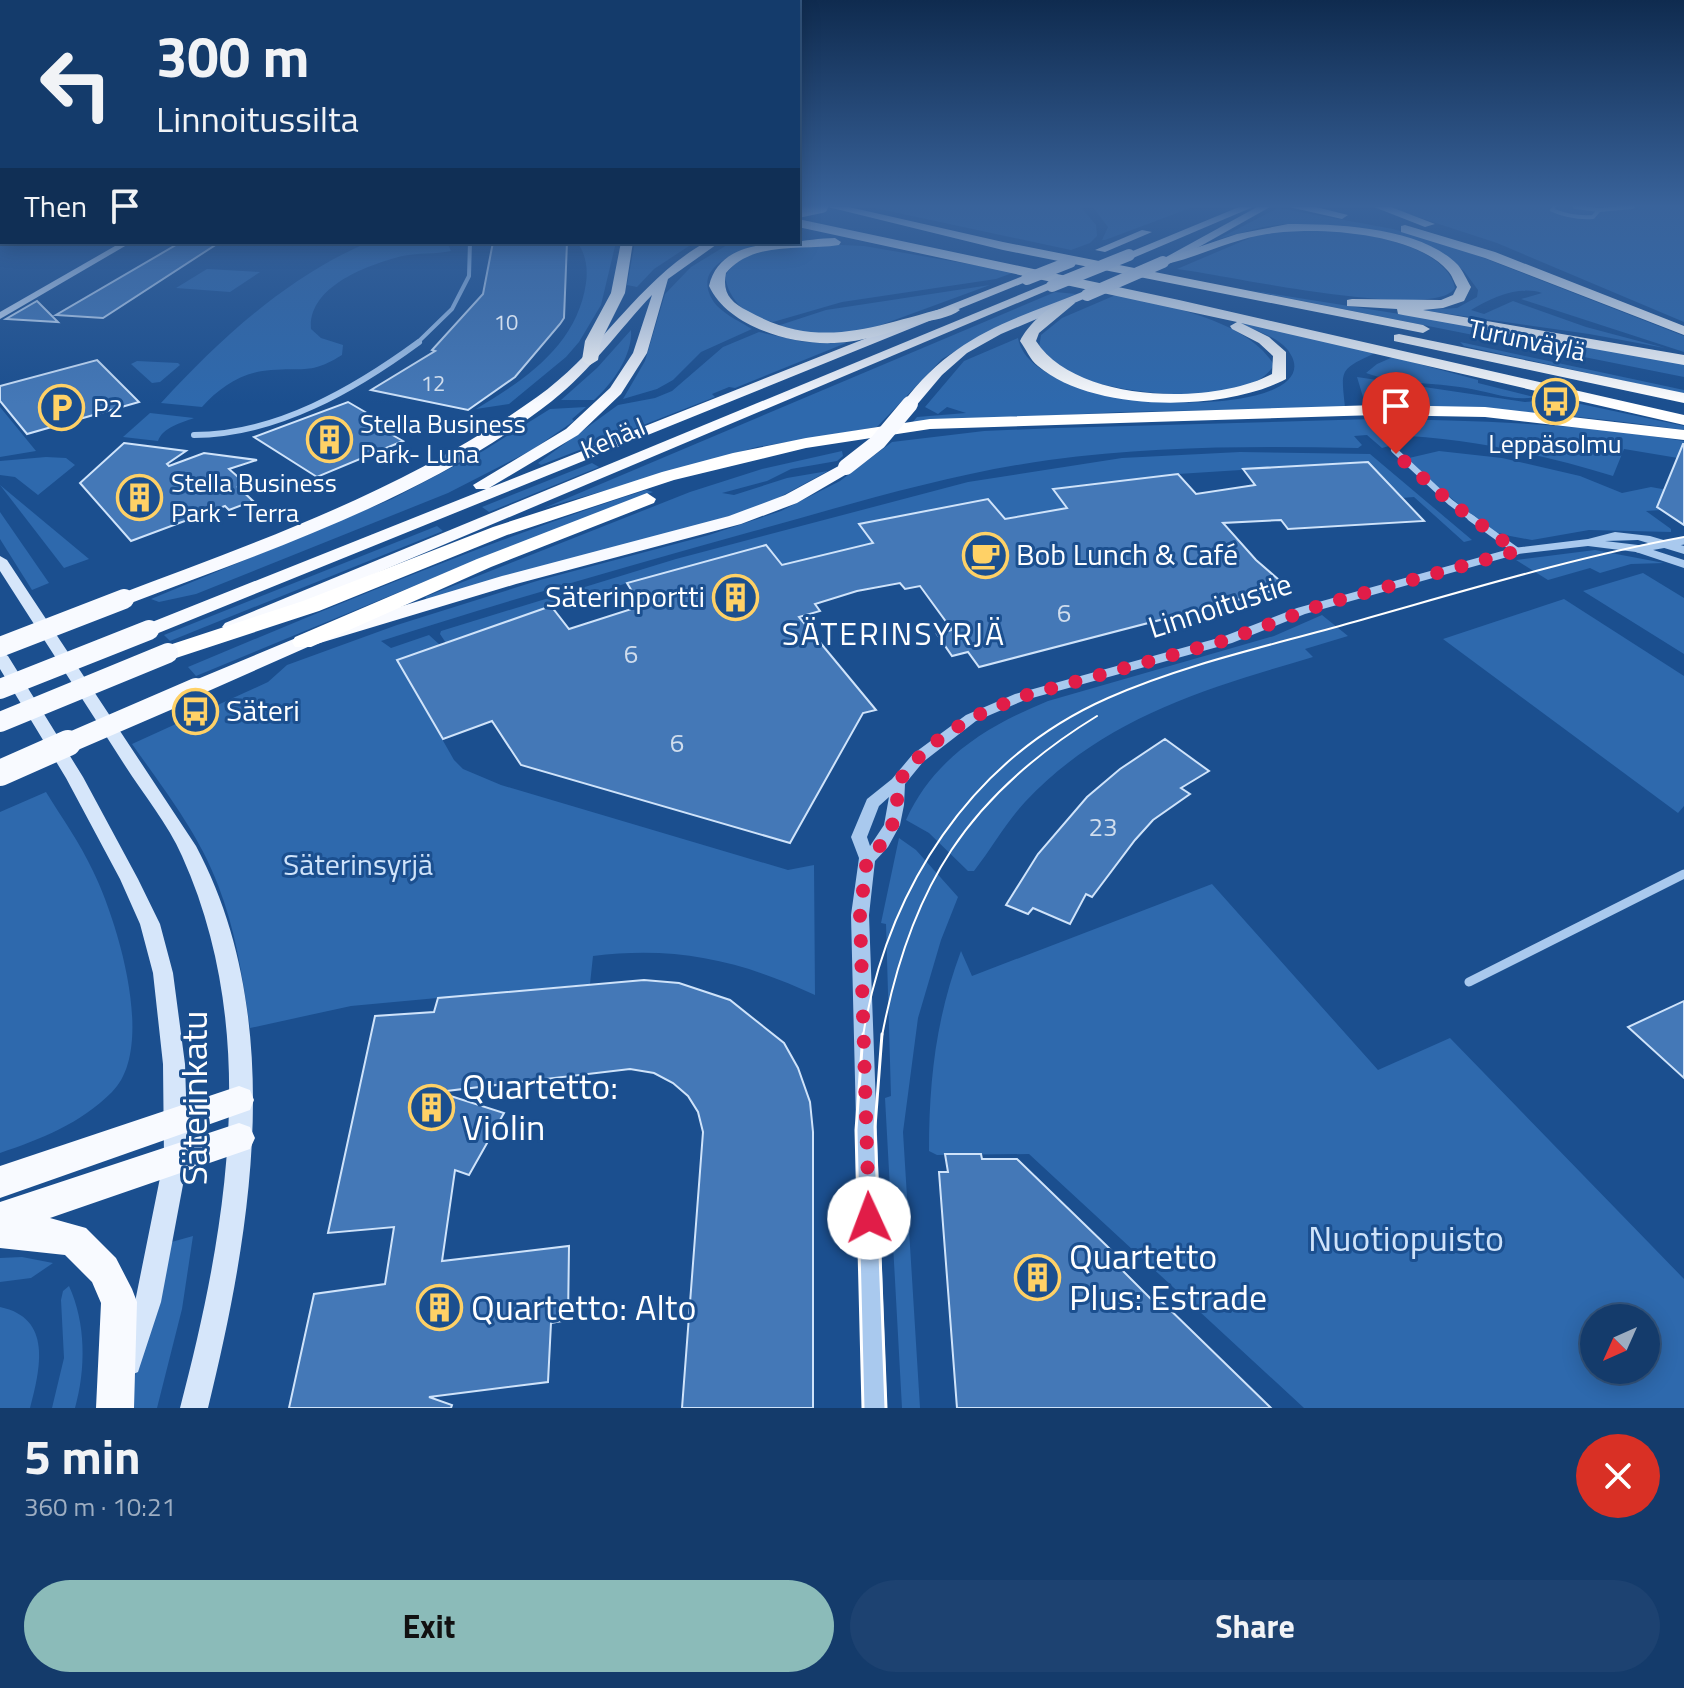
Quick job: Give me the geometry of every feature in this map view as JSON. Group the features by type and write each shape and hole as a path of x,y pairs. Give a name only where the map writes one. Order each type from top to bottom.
{"highway":[{"path":"590,360 593,341 618,293 622,273"},
{"path":"0,647 360,505 447,462 548,397 590,360 647,290 668,273"},
{"path":"720,273 716,282 728,303 752,320 780,332 820,339 849,338 953,310"},
{"path":"1032,273 1684,420"},
{"name":"Kehä I","path":"0,689 1043,273"},
{"name":"Turunväylä","path":"1072,273 1684,398"},
{"name":"Kehä I","path":"0,722 1085,273"},
{"name":"Turunväylä","path":"1134,273 1684,384"},
{"path":"303,642 509,580 735,520 791,499 846,467 878,442 930,379 963,351 991,335 1138,273"},
{"path":"1173,273 1496,325 1684,360"},
{"path":"1350,303 1443,304 1459,298 1464,287 1456,273"},
{"path":"1532,273 1684,331"},
{"path":"1561,273 1684,325"},
{"path":"270,582 355,538 490,481 536,456 596,413 616,391 640,353 665,275"},
{"path":"1068,303 1032,331 1028,341 1038,360 1064,376 1113,391 1194,398 1255,391 1280,376 1281,355 1264,340 1235,325 1179,304"},
{"path":"168,653 311,606 500,531 733,458 930,424 1377,410 1485,412 1684,435"},
{"path":"0,773 568,528 706,478 813,449 868,438 1040,420"},
{"path":"0,1182 239,1100"},
{"path":"0,1219 239,1138"},
{"path":"0,1231 74,1240 104,1270 119,1302 115,1408"}],"main road":[{"path":"0,316 75,273"},
{"name":"Säterinkatu","path":"0,560 189,851 210,899 224,952 239,1032 239,1138 235,1190 220,1284 194,1408"},
{"name":"Säterinkatu","path":"0,656 74,777 129,879 150,924 163,973 174,1064 176,1158 146,1311 115,1408"}],"street":[{"path":"194,435 226,433 298,412 344,391 399,357 435,328 457,300 467,273"},
{"path":"1394,450 1450,502 1517,551"},
{"name":"Linnoitustie","path":"875,1408 860,915 867,858 859,837 872,803 897,783 938,740 971,718 1020,697 1227,640 1311,608 1517,551 1588,542 1609,534 1684,550"},
{"path":"1638,549 1684,541"},
{"name":"Linnoitustie","path":"1588,542 1638,549 1684,564"},
{"path":"867,858 884,845 898,808 897,783"},
{"path":"1469,982 1684,874"}],"green space":[{"path":"201,273 259,273 230,292 176,288"},
{"path":"310,273 357,273 328,291 312,315 311,329 321,338 343,345 342,355 314,368 260,371 241,377 216,393 202,407 161,403 231,333"},
{"path":"587,273 609,273 601,305 579,342 566,357 509,404 476,409 530,372 560,342 581,305"},
{"path":"629,273 650,273 637,287 627,285"},
{"path":"686,273 711,273 707,285 715,304 752,329 701,352 673,380 657,389 623,399 645,361 665,294"},
{"path":"728,273 1013,273 996,279 842,302 773,322 755,317 741,307 730,293 725,276"},
{"path":"1199,273 1448,273 1455,288 1439,297 1409,300 1279,286"},
{"path":"1465,273 1522,273 1684,336 1684,352 1521,299 1542,293 1533,291 1505,294 1471,310 1484,314 1513,301 1586,327 1665,348 1425,310 1457,308 1477,297 1478,290"},
{"path":"1567,273 1684,273 1684,322"},
{"path":"990,285 870,329 821,335 777,326 826,310"},
{"path":"1248,290 1545,337 1684,363 1684,377"},
{"path":"1055,292 1076,294 988,332 942,359 877,427 757,447 544,508"},
{"path":"1118,294 1181,310 1226,326 1262,350 1274,365 1260,379 1238,389 1212,393 1152,393 1079,378 1062,369 1039,348 1041,335 1062,318"},
{"path":"1240,322 1375,353 1345,372 1345,407 1122,412 912,423 917,417 966,413 947,407 938,414 925,407 964,361 1018,338 1036,365 1074,385 1125,397 1180,402 1232,400 1272,390 1293,373 1287,349"},
{"path":"631,330 625,359 594,400 561,400 597,368"},
{"path":"759,332 804,342 846,343 735,388 729,387 712,394 715,397 541,465 538,463 618,405 655,398 672,391 723,347"},
{"path":"1460,342 1684,390 1684,394 1464,346"},
{"path":"1393,357 1534,397 1509,397 1454,386 1390,380 1366,373"},
{"path":"137,361 180,365 160,382 152,383 131,364"},
{"path":"1357,377 1525,402 1548,400 1561,403 1562,400 1684,426 1684,430 1526,412 1366,407"},
{"path":"0,407 36,451 0,457"},
{"path":"586,407 572,419 574,421 532,450 448,493 196,594 159,602 151,599 392,499 483,451 550,409"},
{"path":"150,413 194,418 168,429 158,441 123,437"},
{"name":"Säterinsyrjä","path":"1373,419 1529,424 1645,435 1684,441 1684,459 1624,449 1613,476 1476,443 1392,435 1396,444 1382,448 1367,435 1354,436 1362,445 1358,448 1203,448 1049,460 937,481 864,500 567,584 381,641 391,648 429,635 440,645 397,660 454,760 463,769 501,785 788,870 814,865 815,995 760,973 707,959 623,953 593,956 590,984 351,1006 250,1028 234,938 218,885 191,830 132,744 268,682 287,665 397,625 540,580 709,535 781,511 840,481 892,442 984,431"},
{"path":"842,451 843,456 837,461 791,469 767,481 722,493 734,495 787,478 828,471 767,504 679,532 427,600 425,597 690,492 762,469"},
{"path":"1439,451 1502,458 1580,476 1622,493 1651,487 1684,493 1661,510 1646,511 1671,532 1589,530 1532,540 1491,531 1411,465 1409,458"},
{"path":"1240,452 1370,454 1472,540 1464,542 1414,497 1402,498 1368,462 1178,474 1054,489 1068,510 1005,519 988,499 860,524 873,543 782,565 765,545 627,583 446,643 440,634 441,631 676,559 968,482 1122,458"},
{"path":"66,458 75,465 38,495 15,477 0,475 0,461"},
{"path":"592,463 599,467 489,512 482,507"},
{"path":"0,485 89,559 64,568"},
{"path":"646,490 653,492 479,559 196,676 188,667 472,551"},
{"path":"0,512 49,583 32,590 0,539"},
{"path":"437,526 443,531 170,641 164,635"},
{"path":"1595,550 1664,563 1631,564 1600,573 1590,568 1548,580 1516,560"},
{"path":"1643,573 1684,598 1684,654 1583,591"},
{"path":"1564,599 1684,676 1684,806 1678,813 1443,639"},
{"path":"1322,615 1348,636 1305,649 1313,657 1234,681 1158,710 1089,748 1025,802 974,871 968,871 929,833 906,820 931,779 947,762 1004,721 1048,701 1274,636"},
{"path":"46,792 77,841 103,893 128,983 132,1016 131,1046 125,1072 112,1092 100,1103 59,1129 0,1153 0,812"},
{"path":"899,838 916,850 958,897 941,940 918,1018 903,1132 920,1408 902,1408 885,1098 891,1096 886,924 881,923"},
{"name":"Nuotiopuisto","path":"1212,884 1378,1070 1450,1038 1684,1279 1684,1408 1304,1408 1029,1154 937,1155 929,1151 930,1099 940,1025 961,951 972,976"},
{"path":"193,1236 182,1309 157,1408 125,1408 149,1330 168,1243"},
{"path":"22,1257 53,1263 31,1278 0,1282 0,1258"},
{"path":"69,1286 79,1315 81,1378 75,1408 52,1408 64,1358 61,1300 63,1291"},
{"path":"0,1307 17,1313 28,1322 39,1347 37,1377 30,1408 0,1408"}],"building":[{"path":"128,273 173,273 103,318 56,315"},
{"path":"487,273 566,273 564,318 560,324 515,377 468,410 371,390 435,351 432,350 483,294"},
{"path":"37,301 58,322 6,319"},
{"name":"P2","path":"97,360 139,402 27,434 0,401 0,386"},
{"name":"Stella Business Park- Luna","path":"348,402 396,430 389,433 403,441 317,477 254,437"},
{"name":"Stella Business Park - Terra","path":"124,443 186,451 167,464 169,466 204,453 257,460 229,469 246,484 238,487 253,501 229,510 225,506 131,541 80,483"},
{"path":"1684,444 1684,525 1657,507"},
{"path":"1368,462 1424,521 1288,529 1281,520 1223,523 1256,560 1287,587 979,667 968,652 952,656 937,634 952,630 920,586 905,589 900,583 857,591 815,604 820,611 799,617 876,710 863,713 790,843 521,765 492,721 443,739 397,660 551,606 569,629 641,606 627,583 766,545 782,565 873,543 859,524 988,499 1005,519 1067,508 1053,489 1178,474 1196,494 1255,485 1243,469"},
{"path":"1165,739 1209,771 1181,788 1190,794 1153,820 1092,897 1086,894 1070,924 1033,908 1028,914 1006,905 1038,854 1087,797 1120,769"},
{"path":"644,980 679,983 730,1000 784,1043 798,1068 810,1102 813,1132 813,1408 682,1408 703,1132 698,1112 688,1096 673,1083 654,1073 630,1069 438,1092 504,1113 469,1175 455,1170 442,1261 569,1246 568,1320 551,1323 548,1382 429,1397 452,1405 451,1408 289,1408 314,1294 385,1284 394,1227 328,1233 375,1016 434,1012 438,998"},
{"path":"1684,1001 1684,1078 1628,1027"},
{"name":"Quartetto Plus: Estrade","path":"945,1154 981,1154 982,1159 1017,1159 1112,1251 1107,1255 1153,1301 1158,1298 1271,1408 957,1408 939,1172 948,1172"}],"tram line":[{"path":"863,1036 875,982 892,930 915,881 943,835 976,793 1015,756 1059,724 1108,698 1197,665 1516,576 1684,537"},
{"path":"882,1036 909,934 928,890 952,850 980,813 1013,778 1052,746 1097,716"},
{"path":"863,1034 856,1130 863,1408"},
{"path":"882,1034 875,1127 886,1408"}],"place":[{"name":"Leppäsolmu","path":"1555,401"},
{"name":"P2","path":"62,408"},
{"name":"Stella Business Park- Luna","path":"329,439"},
{"name":"Stella Business Park - Terra","path":"140,498"},
{"name":"Bob Lunch & Café","path":"985,555"},
{"name":"Säterinportti","path":"736,597"},
{"name":"Säteri","path":"195,711"},
{"name":"Quartetto: Violin","path":"431,1107"},
{"name":"Quartetto Plus: Estrade","path":"1038,1277"},
{"name":"Quartetto: Alto","path":"440,1307"}],"district":[{"name":"SÄTERINSYRJÄ","path":"894,634"}],"route":[{"path":"869,1218 860,915 867,858 884,845 898,808 897,783 938,740 971,718 1020,697 1227,640 1301,611 1517,551 1450,502 1396,454"}]}
